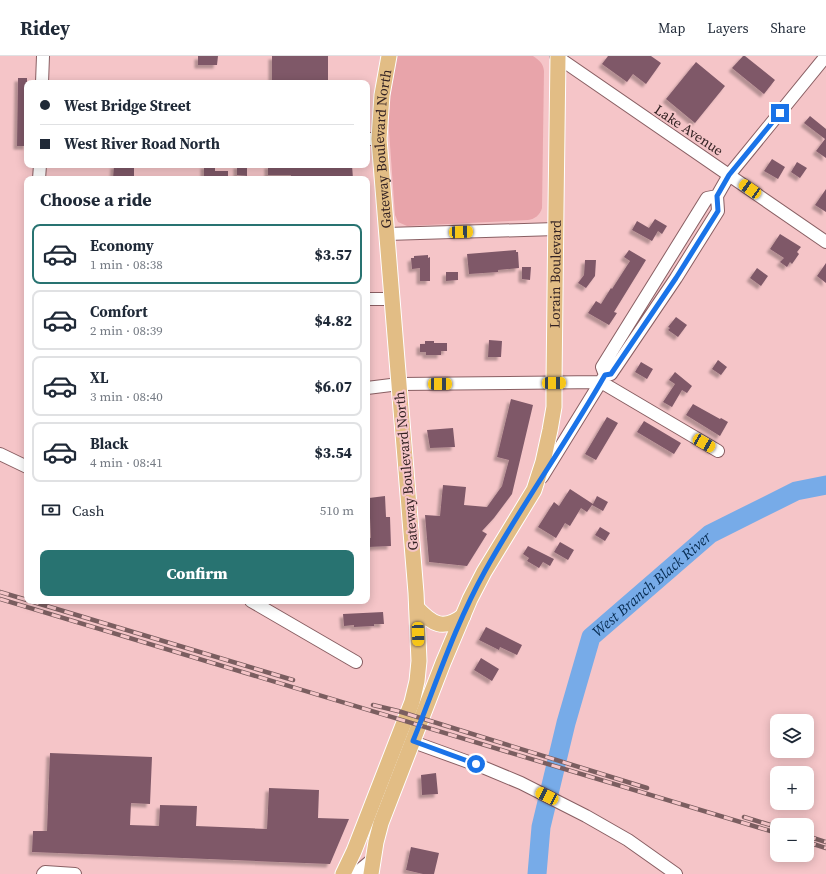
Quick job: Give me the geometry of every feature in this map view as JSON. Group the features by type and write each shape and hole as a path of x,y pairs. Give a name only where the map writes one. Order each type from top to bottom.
{"main road":[{"name":"Gateway Boulevard North","path":"343,874 406,739 417,681 419,661 417,608 387,234 373,139 389,56"},
{"name":"Lorain Boulevard","path":"406,739 484,572 534,490 543,462 554,408 557,57"},
{"path":"417,608 428,619 436,624 452,623 463,616"},
{"path":"372,867 381,823 406,739"}],"street":[{"path":"42,80 43,56"},
{"path":"370,388 399,384 554,383 603,378 611,374 704,235 718,211 717,196 729,175 826,56"},
{"name":"Lake Avenue","path":"557,57 826,242"},
{"path":"387,234 556,228"},
{"path":"370,299 392,299"},
{"path":"603,378 718,451"},
{"path":"534,490 603,378"},
{"path":"0,454 24,466"},
{"path":"256,604 356,662"},
{"path":"406,739 521,783 586,816 628,840 676,874"},
{"path":"355,874 372,867"},
{"path":"43,874 45,872 75,874"}],"shaded area":[{"path":"395,56 533,56 540,62 544,71 542,208 537,216 528,220 407,226 398,222 395,215 388,117 388,101"}],"building":[{"path":"198,56 218,56 217,65 198,65"},
{"path":"272,56 328,56 328,80 272,80"},
{"path":"608,56 651,56 661,63 646,84 633,74 627,82 602,64"},
{"path":"743,56 775,80 764,94 732,68"},
{"path":"696,62 725,86 695,123 666,99"},
{"path":"18,78 27,78 27,80 24,80 24,146 17,146"},
{"path":"810,116 826,129 826,158 816,151 825,139 804,123"},
{"path":"772,159 785,167 778,179 764,171"},
{"path":"797,162 807,168 800,178 791,172"},
{"path":"114,168 134,168 134,176 113,176"},
{"path":"204,168 215,168 215,171 228,171 228,176 204,176"},
{"path":"237,168 247,168 247,176 237,175"},
{"path":"268,168 352,168 353,176 291,176 268,175"},
{"path":"826,189 826,212 815,205"},
{"path":"655,219 667,226 662,234 658,231 652,241 632,230 637,221 649,228"},
{"path":"780,234 801,247 797,252 799,254 792,264 790,262 787,267 780,262 784,258 770,249"},
{"path":"516,250 516,252 518,252 519,268 498,270 498,272 469,274 467,254"},
{"path":"629,250 646,260 614,312 617,313 609,325 588,313 596,301 601,304 611,288 612,289 630,261 624,257"},
{"path":"428,255 428,258 430,257 430,281 420,281 420,268 412,269 411,258 414,258 414,256"},
{"path":"585,260 596,260 595,276 586,288 578,283 584,275"},
{"path":"826,263 826,283 817,276"},
{"path":"522,267 531,267 530,280 522,279"},
{"path":"757,268 768,276 761,286 750,278"},
{"path":"446,272 458,272 458,280 446,281"},
{"path":"676,317 687,325 678,337 668,330 670,328 668,327"},
{"path":"489,340 502,341 501,357 488,357"},
{"path":"425,341 447,343 447,351 441,351 441,355 426,355 426,352 420,352 420,344 425,344"},
{"path":"718,360 727,367 721,375 712,369"},
{"path":"641,362 653,369 647,379 635,372"},
{"path":"675,372 692,386 687,393 682,390 672,407 663,402 675,384 669,380"},
{"path":"511,399 533,405 512,494 482,531 487,534 467,566 429,562 425,515 440,516 443,485 466,487 464,505 487,507 502,486 509,460 497,457"},
{"path":"693,404 728,422 720,436 686,415"},
{"path":"607,417 618,423 596,460 585,454"},
{"path":"644,421 681,443 674,454 637,432"},
{"path":"453,428 455,447 430,448 427,430"},
{"path":"570,489 593,504 597,496 608,502 603,511 592,505 587,512 581,508 570,526 565,523 556,538 538,527 554,502 559,506"},
{"path":"385,496 386,517 390,517 391,546 370,547 370,498"},
{"path":"600,527 610,533 605,541 595,535"},
{"path":"560,542 574,550 568,560 554,552"},
{"path":"528,546 554,559 550,566 543,562 539,568 527,561 529,558 523,554"},
{"path":"383,612 384,624 354,627 354,625 344,626 343,614"},
{"path":"486,627 522,645 517,655 500,647 499,650 479,640"},
{"path":"481,658 499,669 492,681 474,670"},
{"path":"50,753 152,757 150,804 131,803 130,825 159,826 160,805 197,806 196,826 267,829 269,788 319,790 318,818 349,819 330,864 32,852 33,831 47,831"},
{"path":"436,773 438,794 422,795 421,775"},
{"path":"411,847 439,853 434,874 423,874 406,870"}],"waterway":[{"name":"West Branch Black River","path":"537,874 541,827 566,723 591,637 710,534 796,491 826,485"}],"railway":[{"path":"0,592 24,599"},
{"path":"0,599 770,831"},
{"path":"40,604 293,680"},
{"path":"373,705 398,711 647,788"},
{"path":"744,817 770,825"},
{"path":"814,838 826,842"},
{"path":"814,844 826,848"}],"route":[{"path":"476,764 413,741 443,663 470,599 511,526 600,382 605,375 611,374 711,223 718,211 717,196 729,175 780,113"}]}
